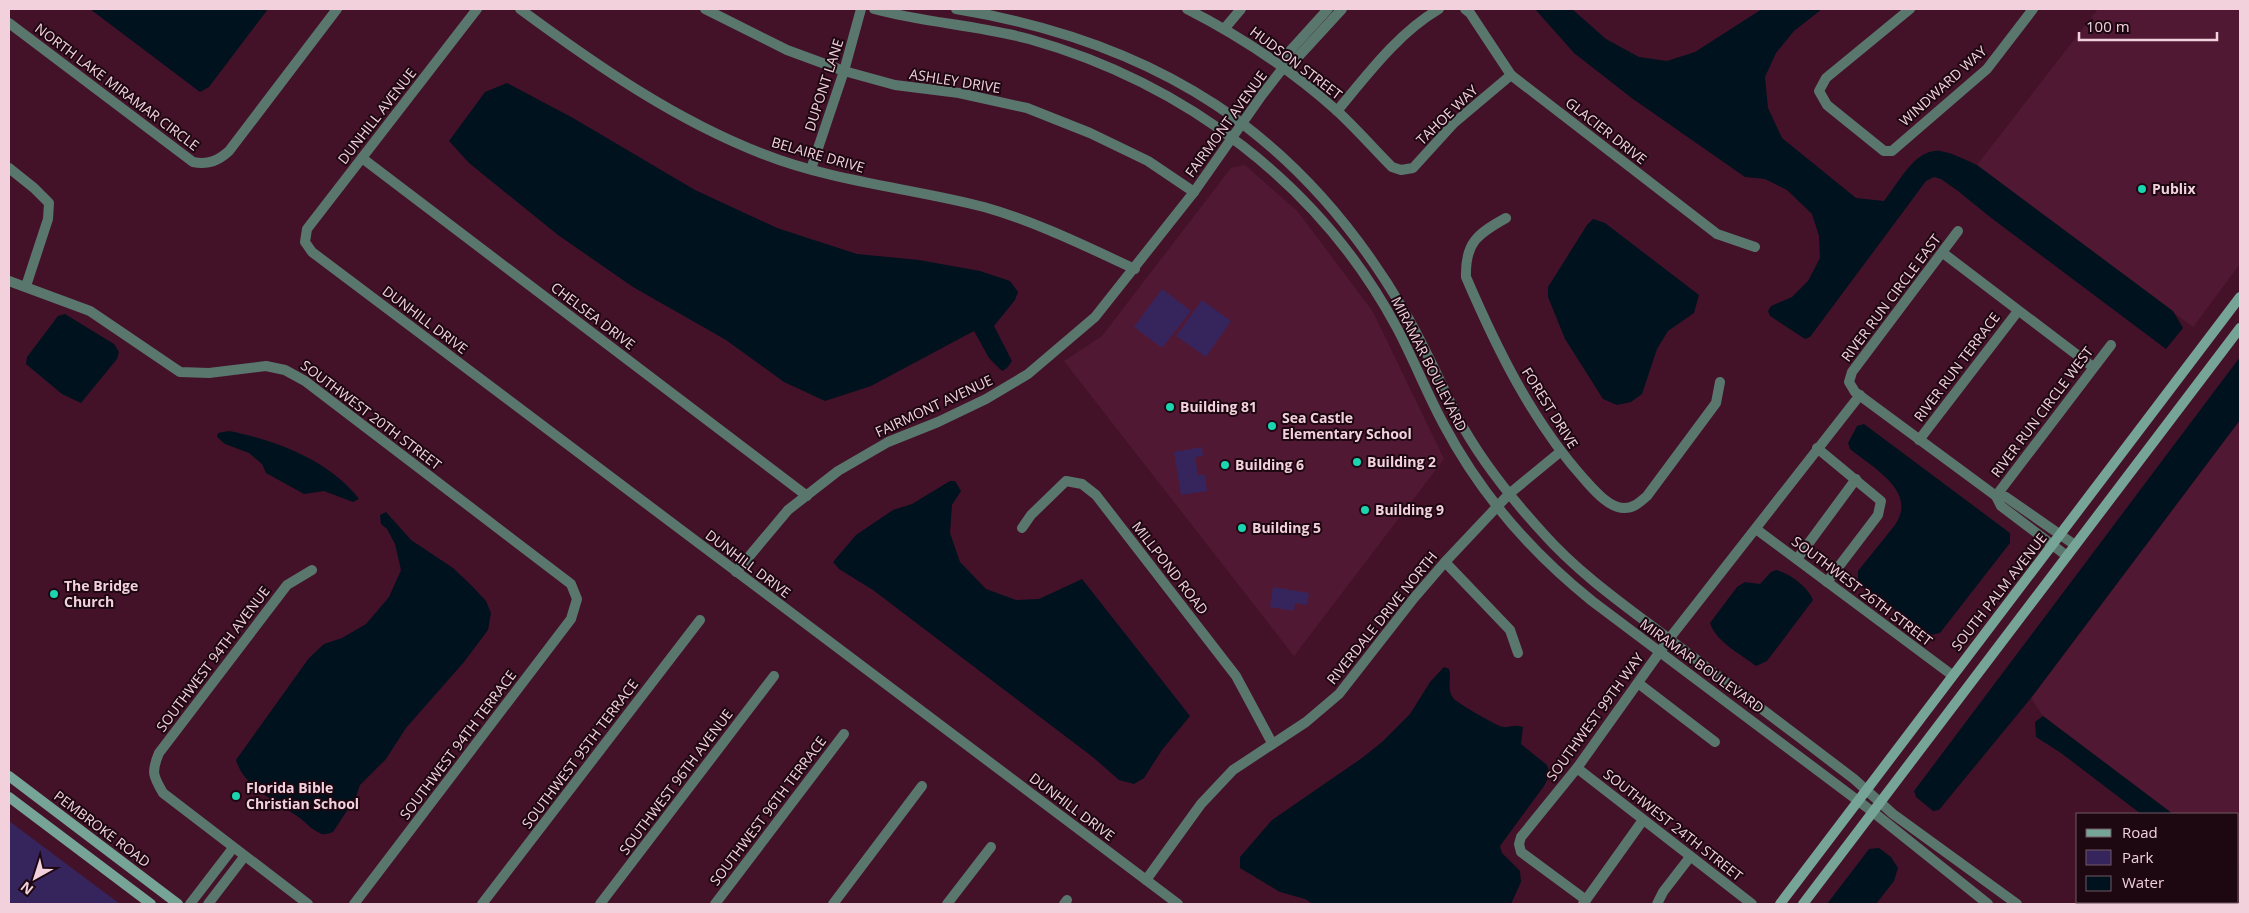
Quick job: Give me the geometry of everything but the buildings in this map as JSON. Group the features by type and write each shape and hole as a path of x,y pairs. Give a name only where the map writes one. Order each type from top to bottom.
{"main road":[{"name":"SOUTH PALM AVENUE","path":"1780,904 2240,297"},
{"path":"1803,904 2240,328"},
{"name":"PEMBROKE ROAD","path":"9,776 178,904"},
{"path":"9,797 151,904"}],"street":[{"name":"NORTH LAKE MIRAMAR CIRCLE","path":"9,23 193,162 211,163 229,151 337,9"},
{"name":"DUNHILL AVENUE","path":"305,242 307,229 476,9"},
{"name":"BELAIRE DRIVE","path":"520,9 576,50 652,99 764,155 886,188 984,207 1049,228 1135,269"},
{"name":"ASHLEY DRIVE","path":"705,9 787,50 844,71 895,85 959,93 1027,108 1090,133 1148,161 1194,192"},
{"name":"DUPONT LANE","path":"811,169 844,71 861,9"},
{"name":"MIRAMAR BOULEVARD","path":"874,9 988,29 1096,61 1178,101 1233,138 1272,169 1300,195 1352,256 1396,327 1444,426 1497,507 1551,567 1659,652 1873,812 1988,904"},
{"name":"MIRAMAR BOULEVARD","path":"956,9 992,12 1067,33 1109,48 1152,67 1199,94 1243,124 1287,159 1322,196 1359,241 1418,334 1474,446 1509,494 1543,533 1587,576 1866,790 1880,803 2017,904"},
{"name":"HUDSON STREET","path":"1187,9 1225,28 1283,68 1337,111 1392,167 1402,170"},
{"path":"1225,28 1242,9"},
{"name":"FAIRMONT AVENUE","path":"1283,68 1289,52 1328,9"},
{"name":"FAIRMONT AVENUE","path":"736,572 788,510 838,471 863,455 978,403 1028,374 1095,317 1135,269 1194,192 1283,68 1297,58 1342,9"},
{"path":"1337,111 1370,71 1401,39 1439,9"},
{"name":"GLACIER DRIVE","path":"1465,9 1470,13 1511,75 1717,234 1755,247"},
{"name":"WINDWARD WAY","path":"1910,9 1826,78 1819,91 1827,105 1884,151 1892,151 1988,69 2033,9"},
{"name":"TAHOE WAY","path":"1402,170 1413,168 1454,123 1511,75"},
{"name":"CHELSEA DRIVE","path":"362,158 807,496"},
{"path":"9,168 49,203 48,219 26,286"},
{"name":"FOREST DRIVE","path":"1506,218 1482,231 1472,244 1466,260 1466,278 1523,396 1560,452 1597,493 1611,504 1622,509 1635,507 1647,496 1716,402 1720,382"},
{"name":"RIVER RUN CIRCLE EAST","path":"1860,395 1849,382 1852,372 1958,232"},
{"name":"DUNHILL DRIVE","path":"305,242 312,252 1178,904"},
{"path":"1943,253 2093,367"},
{"name":"SOUTHWEST 20TH STREET","path":"9,281 90,311 180,372 208,373 266,366 285,370 305,381 571,584 577,600"},
{"name":"RIVER RUN TERRACE","path":"1919,440 2018,311"},
{"name":"RIVER RUN CIRCLE WEST","path":"1996,496 2111,345"},
{"path":"1860,395 1996,496 2001,506 2067,556"},
{"name":"SOUTHWEST 99TH WAY","path":"1585,902 1521,852 1519,844 1521,837 1577,768 1659,652 1860,395"},
{"path":"1817,448 1874,493 1881,501 1878,515 1827,582"},
{"name":"RIVERDALE DRIVE NORTH","path":"1146,880 1201,804 1233,770 1306,722 1339,694 1445,562 1509,494 1560,452"},
{"path":"1797,559 1856,479"},
{"name":"MILLPOND ROAD","path":"1022,528 1031,515 1066,481 1082,484 1096,495 1236,676 1272,743"},
{"path":"1996,496 2006,497 2075,546"},
{"name":"SOUTHWEST 26TH STREET","path":"1756,529 1952,675"},
{"path":"1445,562 1510,630 1518,654"},
{"name":"SOUTHWEST 94TH AVENUE","path":"233,848 163,793 154,778 153,766 158,752 287,585 312,570"},
{"name":"SOUTHWEST 94TH TERRACE","path":"354,904 571,619 577,600"},
{"name":"SOUTHWEST 95TH TERRACE","path":"482,904 700,620"},
{"name":"SOUTHWEST 96TH AVENUE","path":"600,904 774,676"},
{"path":"1638,683 1715,742"},
{"name":"SOUTHWEST 96TH TERRACE","path":"715,904 844,734"},
{"name":"SOUTHWEST 24TH STREET","path":"1577,768 1752,904"},
{"path":"833,904 922,786"},
{"path":"1585,902 1643,820"},
{"path":"947,904 991,847"},
{"path":"190,904 233,848 308,904"},
{"path":"208,904 244,856"},
{"path":"1658,904 1663,892 1690,857"}],"shaded area":[{"path":"2098,9 2240,9 2240,264 2193,327 1977,165"},
{"name":"Sea Castle Elementary School","path":"1245,165 1298,212 1373,312 1444,459 1294,656 1064,361 1102,336 1231,168"},
{"path":"2240,420 2240,864 2239,813 2172,813 2043,716 2031,698"}],"green space":[{"path":"1162,289 1191,311 1162,348 1134,327"},
{"path":"1202,300 1231,321 1206,357 1176,336"},
{"path":"1202,447 1203,456 1195,457 1198,475 1205,475 1207,491 1181,495 1174,452"},
{"path":"1273,587 1309,593 1307,605 1295,603 1294,611 1270,607"},
{"path":"9,821 120,904 9,904"}],"water":[{"path":"90,9 268,9 209,87 200,92"},
{"path":"1535,9 1572,9 1606,39 1639,57 1667,61 1695,52 1762,9 1822,9 1794,31 1776,53 1765,77 1768,108 1782,138 1856,198 1884,201 1908,168 1923,155 1931,152 1950,153 1977,165 2173,311 2183,328 2166,349 1958,191 1941,179 1934,177 1926,181 1810,337 1805,339 1770,316 1768,311 1771,306 1792,297 1808,281 1820,258 1819,236 1812,214 1787,190 1765,179 1745,177 1633,99 1574,53"},
{"path":"507,83 573,118 695,190 777,228 857,254 919,260 980,271 1010,281 1018,292 1015,300 994,326 1012,361 1002,371 989,358 974,331 871,386 825,401 784,382 726,340 633,287 558,235 469,163 449,141 485,92"},
{"path":"1593,219 1605,223 1699,295 1694,313 1668,331 1657,349 1642,394 1631,402 1617,405 1603,399 1565,339 1548,297 1548,287 1587,225"},
{"path":"65,314 114,344 119,352 117,359 81,403 62,394 26,364 27,357 58,316"},
{"path":"2240,357 2240,420 2031,698 1939,810 1933,811 1916,797 1914,791"},
{"path":"1864,424 2010,533 2010,543 1940,633 1931,635 1920,628 1861,585 1858,580 1858,571 1895,525 1901,513 1901,501 1890,481 1850,449 1848,443 1857,426"},
{"path":"229,431 264,440 300,454 332,473 347,485 359,499 353,502 324,491 304,494 266,473 262,464 249,453 225,444 217,437 218,433"},
{"path":"950,481 955,481 961,491 952,505 950,533 960,562 986,589 1016,600 1039,599 1082,579 1190,716 1162,750 1144,778 1134,784 1119,780 1094,758 873,590 839,569 833,562 856,535 893,510 912,504"},
{"path":"386,512 411,540 453,568 486,601 491,613 488,630 464,662 406,728 386,759 360,785 356,797 333,832 323,834 253,786 240,770 236,760 309,658 324,644 342,638 366,624 389,597 401,570 395,544 387,529 381,524 380,515"},
{"path":"1776,570 1798,582 1807,590 1813,600 1767,661 1756,666 1723,642 1710,623 1737,587 1745,582 1760,584 1771,572"},
{"path":"1444,667 1449,669 1450,692 1454,699 1499,726 1523,727 1521,744 1547,765 1550,774 1544,786 1500,846 1502,853 1520,871 1521,882 1511,904 1313,904 1305,899 1280,892 1240,868 1240,857 1272,820 1382,742 1410,714 1430,682"},
{"path":"2043,716 2172,813 2140,813 2061,753 2036,737 2035,722"},
{"path":"1879,848 1891,857 1898,868 1894,881 1876,904 1827,904 1869,849"}],"place":[{"name":"Publix","path":"2142,189"},
{"name":"Building 81","path":"1170,407"},
{"name":"Sea Castle Elementary School","path":"1272,426"},
{"name":"Building 2","path":"1357,462"},
{"name":"Building 6","path":"1225,465"},
{"name":"Building 9","path":"1365,510"},
{"name":"Building 5","path":"1242,528"},
{"name":"The Bridge Church","path":"54,594"},
{"name":"Florida Bible Christian School","path":"236,796"}]}
